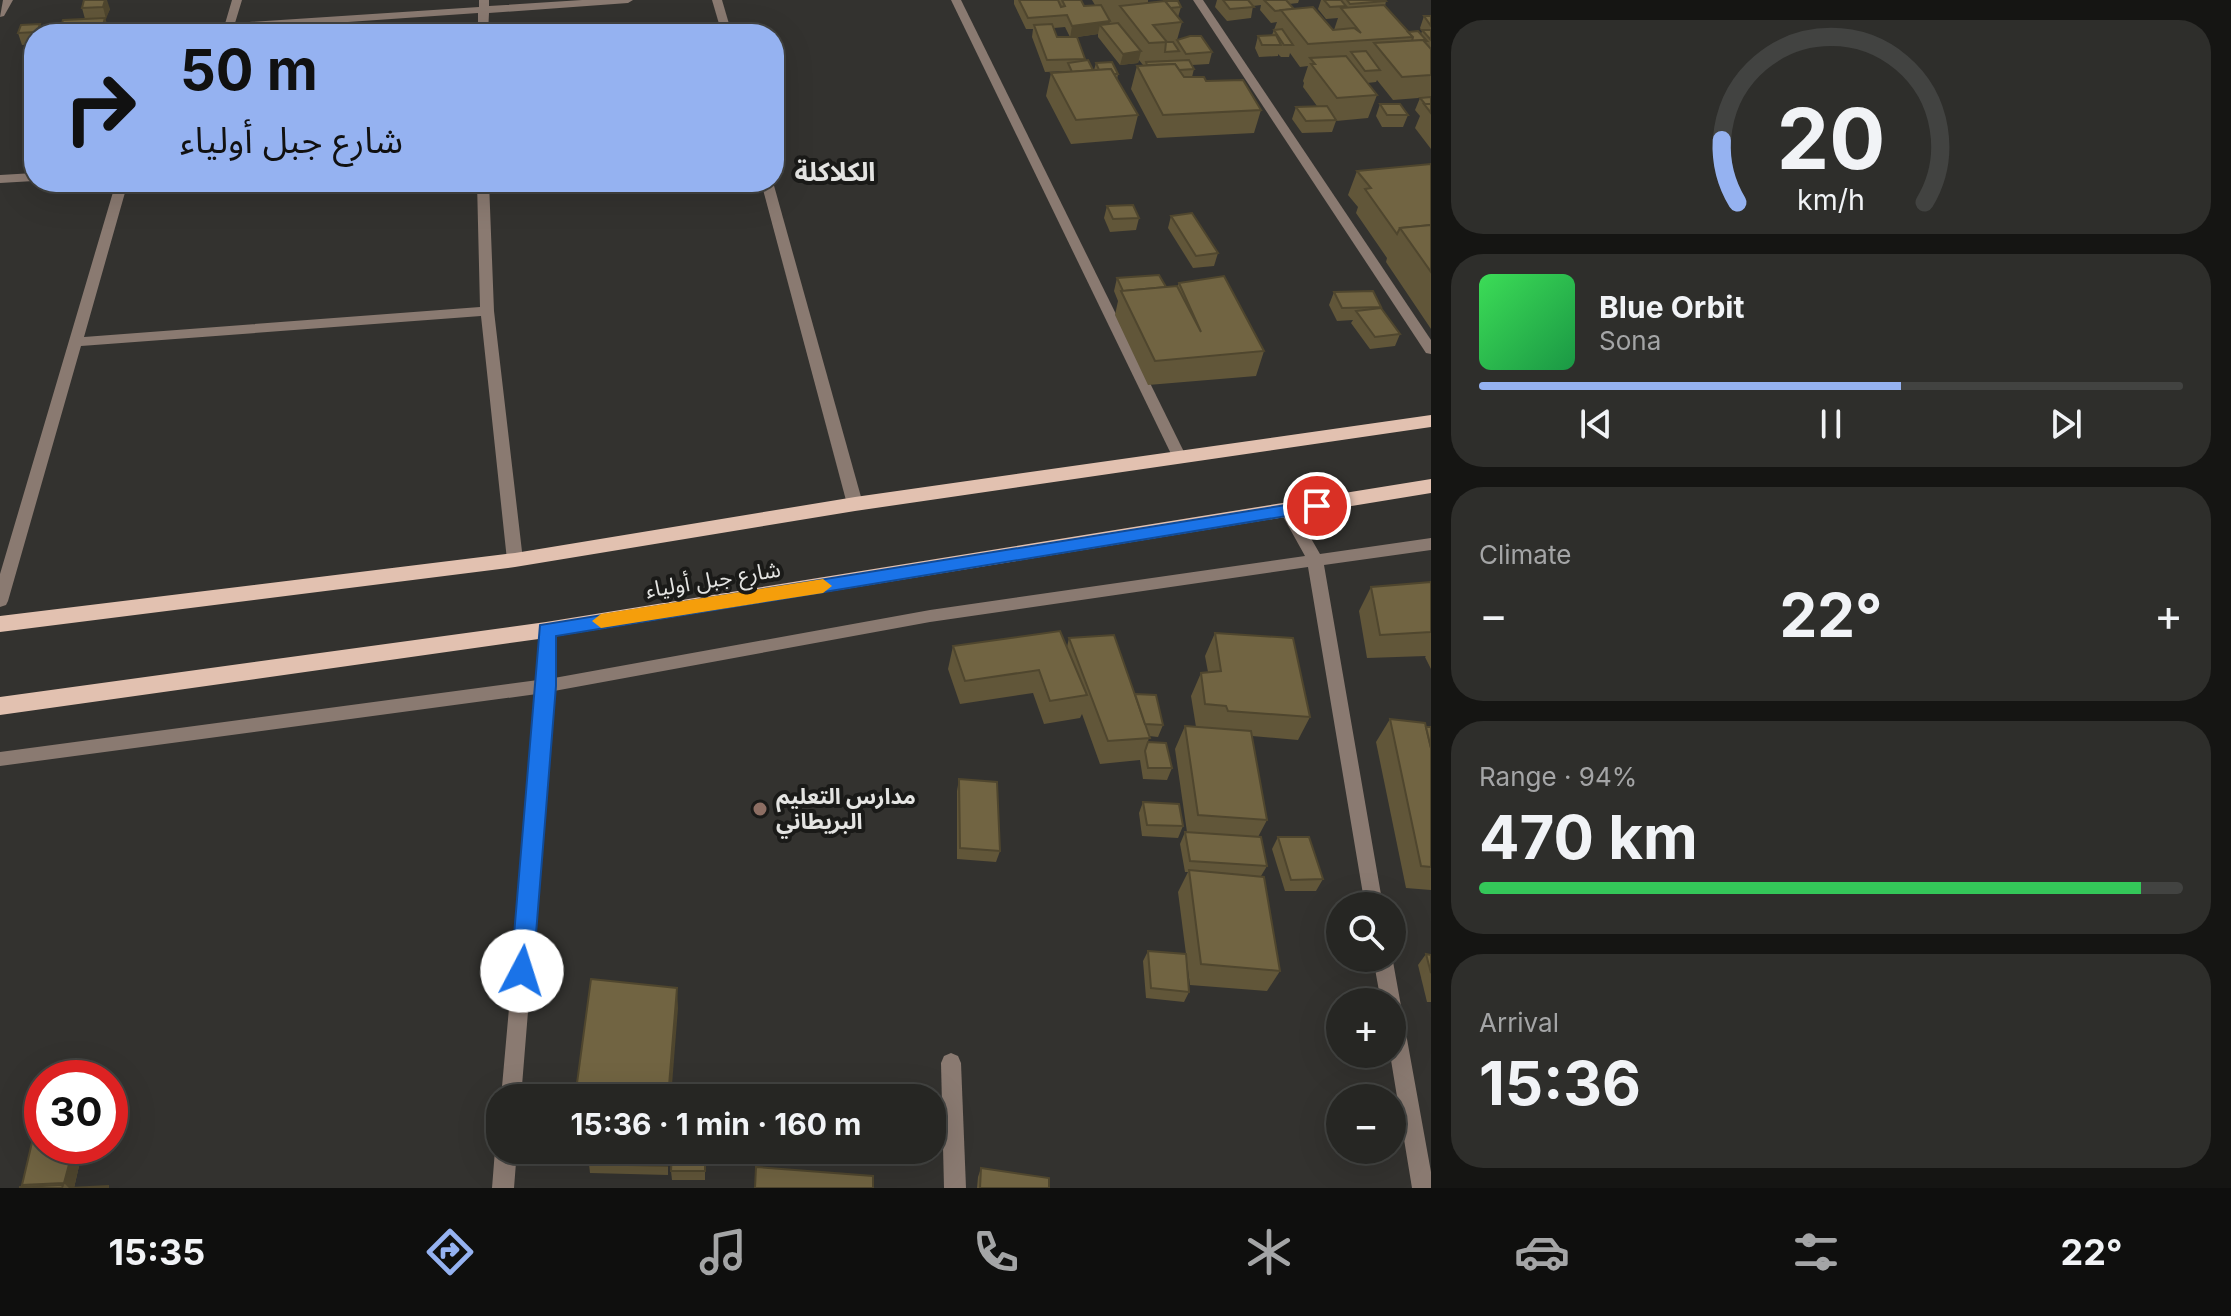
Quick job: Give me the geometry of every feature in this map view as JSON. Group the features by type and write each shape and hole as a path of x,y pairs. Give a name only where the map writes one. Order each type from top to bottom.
{"main road":[{"path":"0,624 515,560 855,504 1431,421"},
{"name":"شارع جبل أولياء","path":"0,706 546,630 1431,486"}],"street":[{"path":"230,24 237,0"},
{"path":"289,24 483,5 628,0"},
{"path":"717,0 724,24"},
{"path":"956,0 1180,458"},
{"path":"1198,0 1431,350"},
{"path":"0,179 24,178"},
{"path":"0,601 119,192"},
{"path":"483,192 487,311 515,560"},
{"path":"770,192 855,504"},
{"path":"74,342 487,311"},
{"path":"1288,511 1315,560 1372,892"},
{"path":"0,759 546,686 930,616 1431,544"},
{"path":"512,1084 546,686 546,630"},
{"path":"951,1063 955,1188"},
{"path":"1402,1068 1423,1188"},
{"path":"503,1188 505,1164"}],"building":[{"path":"84,0 105,0 103,7 82,8"},
{"path":"1019,0 1058,0 1061,7 1065,6 1062,0 1081,0 1084,6 1101,5 1110,21 1072,26 1067,15 1028,18"},
{"path":"1223,0 1248,0 1254,7 1230,9"},
{"path":"1264,0 1286,0 1294,9 1275,11"},
{"path":"1324,0 1341,0 1346,6 1330,7"},
{"path":"1347,0 1385,0 1386,1 1350,4"},
{"path":"1165,1 1178,1 1181,7 1170,8"},
{"path":"1165,1 1182,22 1153,25 1167,42 1149,43 1120,6"},
{"path":"1384,5 1413,37 1308,44 1281,10 1313,7 1333,30 1354,28 1361,33 1341,8"},
{"path":"105,18 103,24 62,24 63,20"},
{"path":"1118,23 1141,51 1123,54 1100,25"},
{"path":"1052,24 1057,37 1077,37 1085,59 1047,60 1034,25"},
{"path":"1282,29 1293,45 1284,45 1274,30"},
{"path":"1422,30 1431,30 1431,40"},
{"path":"1418,31 1427,41 1412,41 1413,37 1408,32"},
{"path":"1276,35 1281,45 1262,45 1258,36"},
{"path":"1201,36 1212,52 1186,54 1177,40"},
{"path":"1423,40 1431,49 1431,75 1402,77 1374,43"},
{"path":"1166,42 1173,42 1179,51 1165,52"},
{"path":"1366,51 1380,70 1365,71 1351,52"},
{"path":"1346,56 1377,95 1337,98 1311,64 1315,64 1310,58"},
{"path":"1088,60 1093,70 1072,72 1068,63"},
{"path":"1189,60 1194,69 1179,70 1175,64 1147,65 1146,62"},
{"path":"1112,62 1118,74 1111,69 1099,70 1096,63"},
{"path":"1175,64 1184,77 1204,77 1206,81 1243,80 1261,110 1163,115 1137,66"},
{"path":"1111,69 1138,115 1076,120 1051,73"},
{"path":"1431,97 1431,104 1425,104 1420,98"},
{"path":"1380,104 1400,104 1408,115 1387,115"},
{"path":"1327,106 1336,120 1306,121 1296,107"},
{"path":"1431,164 1431,225 1400,228 1397,234 1365,189 1371,188 1357,171"},
{"path":"1133,205 1139,218 1113,219 1107,206"},
{"path":"1192,213 1218,253 1196,256 1171,216"},
{"path":"1431,225 1431,272 1400,228"},
{"path":"1159,275 1166,287 1123,291 1117,278"},
{"path":"1224,276 1264,351 1155,361 1121,291 1177,286 1201,332 1179,283"},
{"path":"1373,291 1381,307 1342,308 1334,292"},
{"path":"1381,308 1400,334 1375,337 1356,311"},
{"path":"1431,582 1431,632 1380,635 1371,587"},
{"path":"1060,631 1087,695 1050,701 1039,670 965,681 953,646"},
{"path":"1215,633 1293,638 1310,717 1228,711 1226,706 1205,704 1201,673 1221,671"},
{"path":"1114,635 1150,738 1108,741 1069,638"},
{"path":"1135,694 1156,695 1163,725 1145,724"},
{"path":"1390,719 1425,723 1431,748 1431,867 1421,866"},
{"path":"1185,726 1251,731 1267,820 1198,815"},
{"path":"1426,727 1431,727 1431,748"},
{"path":"1148,742 1166,743 1172,768 1148,768 1145,751"},
{"path":"959,779 997,782 1000,851 960,848"},
{"path":"1143,802 1179,804 1183,826 1147,825"},
{"path":"1185,832 1261,837 1267,866 1190,861"},
{"path":"1278,837 1309,837 1323,879 1291,880"},
{"path":"1189,870 1264,877 1280,971 1201,964"},
{"path":"1148,951 1186,954 1189,992 1151,988"},
{"path":"1426,954 1431,955 1431,973"},
{"path":"591,979 677,988 669,1084 577,1084"},
{"path":"27,1164 69,1164 64,1183 22,1185"},
{"path":"589,1164 667,1164 667,1166"},
{"path":"671,1164 705,1164 705,1171 671,1171"},
{"path":"756,1167 873,1176 873,1188 755,1188"},
{"path":"981,1168 1049,1178 1049,1188 980,1188"},
{"path":"63,1185 62,1188 20,1188 20,1187"}],"slow traffic":[{"path":"601,621 823,586"}],"place":[{"name":"مدارس التعليم البريطاني","path":"760,809"}],"district":[{"name":"الكلاكلة","path":"835,171"}],"route":[{"path":"522,971 546,686 546,630 1317,506"}]}
